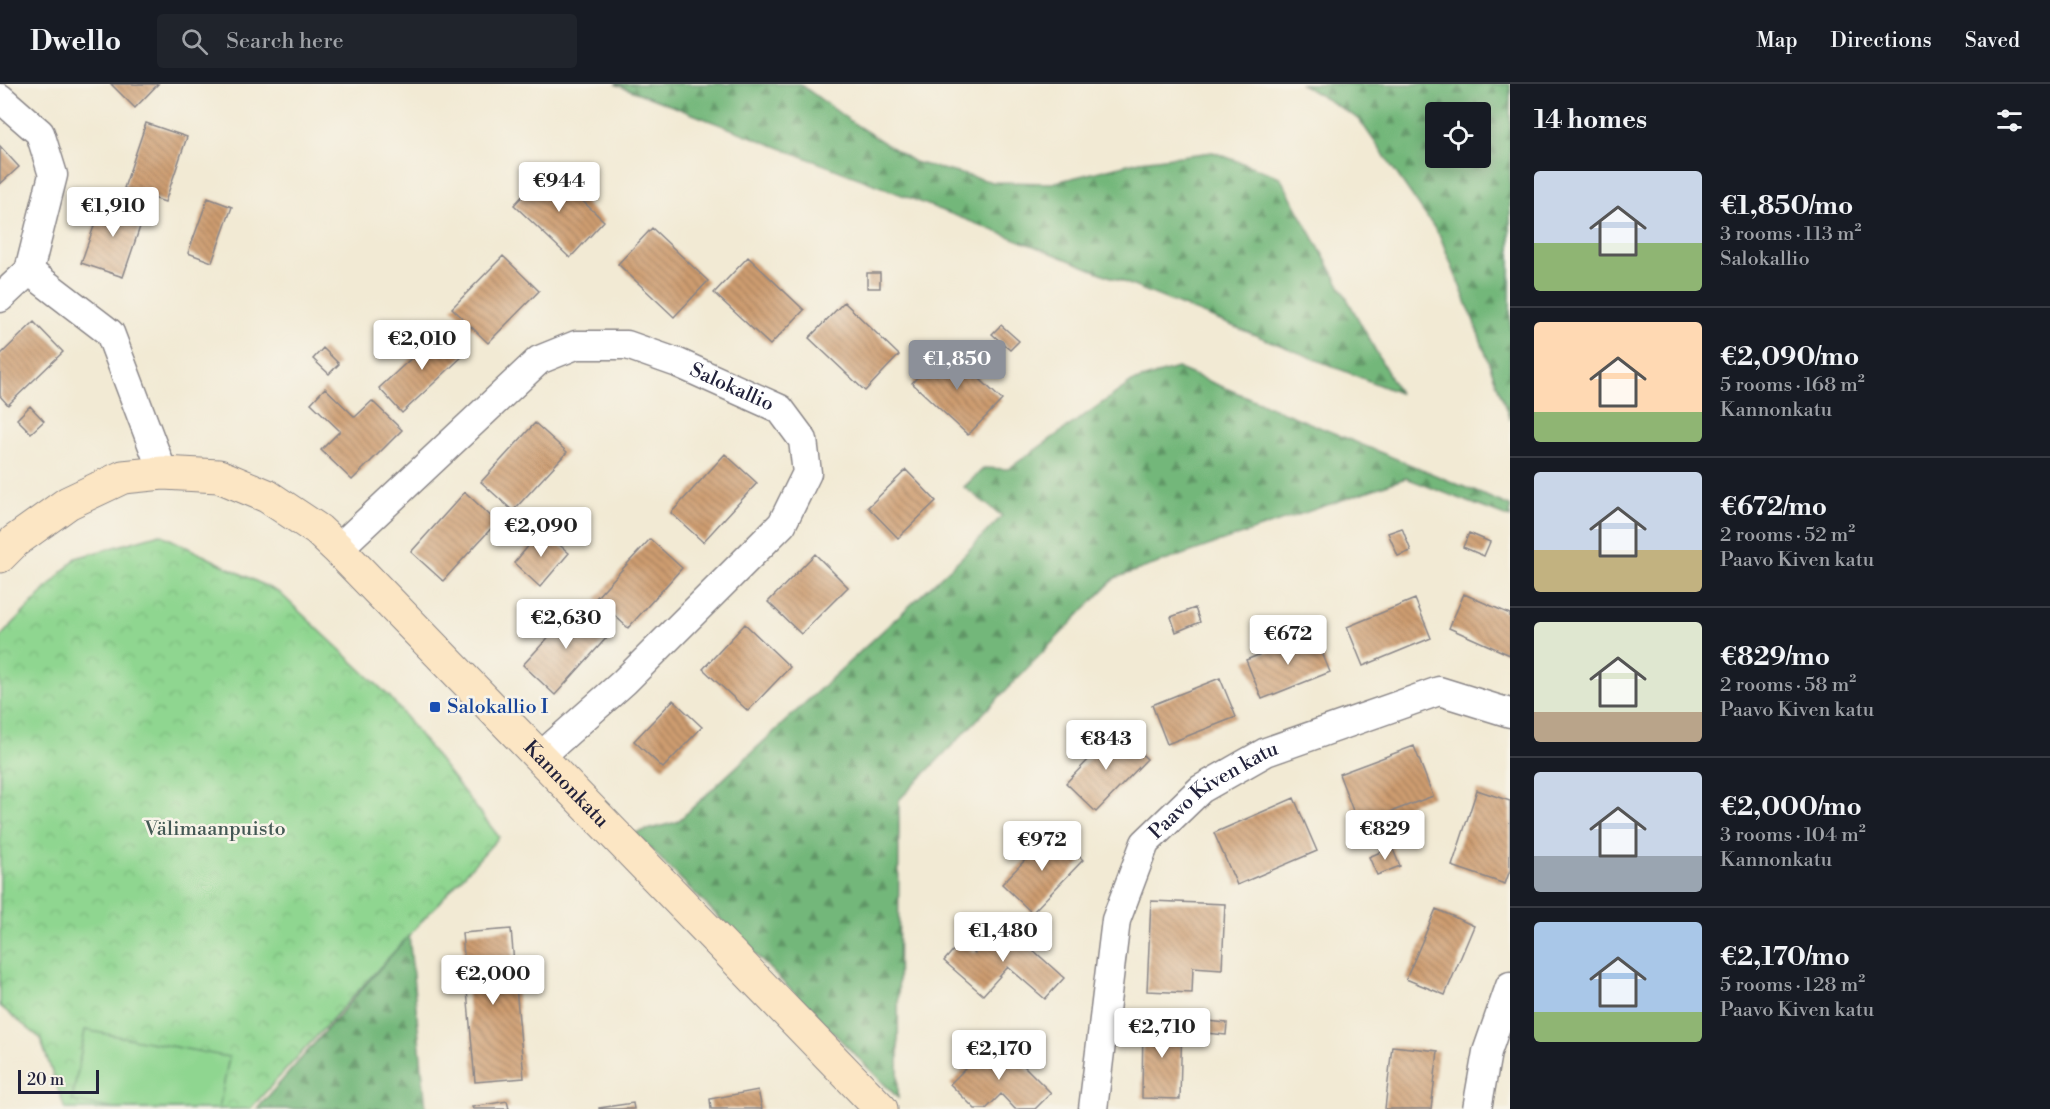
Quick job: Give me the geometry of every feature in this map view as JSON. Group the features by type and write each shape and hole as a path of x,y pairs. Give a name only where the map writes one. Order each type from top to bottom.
{"street":[{"path":"0,98 40,133 53,175 29,271 0,297"},
{"path":"29,271 110,333 163,473"},
{"name":"Salokallio","path":"338,549 539,360 576,345 627,345 678,363 780,409 803,440 807,473 782,524 624,682 541,756"},
{"name":"Kannonkatu","path":"0,556 15,541 68,503 123,477 163,473 219,476 267,496 318,530 338,549 881,1109"},
{"name":"Paavo Kiven katu","path":"1093,1109 1116,920 1145,843 1201,789 1266,752 1439,692 1510,713"},
{"path":"1477,1109 1487,1052 1510,986"}],"green space":[{"path":"615,84 800,84 853,123 914,162 993,182 1052,183 1140,161 1213,152 1280,177 1399,393 1044,250"},
{"path":"1301,84 1510,84 1510,420 1440,236 1359,119"},
{"path":"1177,368 1510,506 1510,518 1406,478 1115,578 899,800 898,1098 635,833 677,822 961,558 1002,516 964,487 984,468 1008,469 1132,382"},
{"name":"Välimaanpuisto","path":"160,534 280,593 390,697 499,837 250,1109 65,1109 40,1038 0,1006 0,637 76,558"},
{"path":"409,935 426,1109 257,1109"},
{"path":"85,1030 229,1057 219,1109 114,1109 72,1101"}],"building":[{"path":"111,84 158,84 135,108"},
{"path":"146,123 187,137 165,202 124,188"},
{"path":"0,146 19,167 0,184"},
{"path":"548,169 604,221 570,258 514,205"},
{"path":"104,198 145,212 123,277 81,263"},
{"path":"208,198 232,207 212,262 188,253"},
{"path":"652,228 708,281 674,317 618,264"},
{"path":"503,256 539,291 488,343 452,308"},
{"path":"748,257 804,310 770,345 714,293"},
{"path":"867,273 880,273 880,288 867,288"},
{"path":"844,302 899,355 865,391 809,338"},
{"path":"34,322 63,352 8,405 0,396 0,355"},
{"path":"1001,325 1019,341 1010,350 992,334"},
{"path":"442,330 465,354 402,413 379,388"},
{"path":"946,347 1002,400 968,435 912,383"},
{"path":"323,348 339,364 329,374 313,359"},
{"path":"325,388 355,417 372,401 402,430 352,480 321,450 340,431 311,403"},
{"path":"30,406 44,421 31,433 17,419"},
{"path":"535,423 567,452 513,511 481,482"},
{"path":"725,454 757,483 703,542 671,513"},
{"path":"906,470 936,501 898,538 868,507"},
{"path":"465,492 497,522 443,581 411,552"},
{"path":"1402,528 1411,551 1398,556 1388,533"},
{"path":"542,530 569,553 540,587 514,563"},
{"path":"1469,533 1490,542 1484,556 1463,547"},
{"path":"650,539 682,568 628,628 596,598"},
{"path":"815,554 848,587 801,634 768,602"},
{"path":"1464,594 1510,614 1510,655 1449,628"},
{"path":"1415,599 1431,638 1363,666 1347,627"},
{"path":"577,606 609,635 555,695 523,665"},
{"path":"1195,608 1200,622 1176,632 1171,617"},
{"path":"745,624 790,667 748,711 703,669"},
{"path":"1314,633 1330,672 1262,699 1246,660"},
{"path":"1220,678 1236,717 1167,744 1152,705"},
{"path":"673,700 702,727 663,768 634,741"},
{"path":"1117,730 1147,759 1096,812 1066,783"},
{"path":"1414,746 1433,796 1358,824 1339,774"},
{"path":"1477,790 1510,801 1510,870 1505,884 1452,866"},
{"path":"1294,798 1317,851 1237,885 1214,833"},
{"path":"1053,831 1083,860 1032,913 1002,884"},
{"path":"1392,847 1400,866 1377,875 1369,857"},
{"path":"1151,901 1225,904 1222,969 1193,967 1192,993 1147,991"},
{"path":"1436,909 1474,926 1445,995 1406,979"},
{"path":"1002,922 1064,978 1045,999 1008,967 983,995 944,961 961,941 975,953"},
{"path":"511,929 524,1078 475,1082 462,933"},
{"path":"1143,1019 1182,1020 1180,1099 1142,1098"},
{"path":"1207,1021 1227,1023 1226,1035 1206,1033"},
{"path":"996,1038 1051,1093 1035,1109 1015,1109 1001,1094 986,1109 975,1109 950,1084"},
{"path":"1392,1046 1438,1051 1431,1109 1385,1109"},
{"path":"758,1090 762,1109 711,1109 710,1099"},
{"path":"507,1101 509,1109 473,1109 472,1107"},
{"path":"633,1103 634,1109 599,1109 599,1108"}],"place":[{"name":"Salokallio I","path":"435,707"}]}
